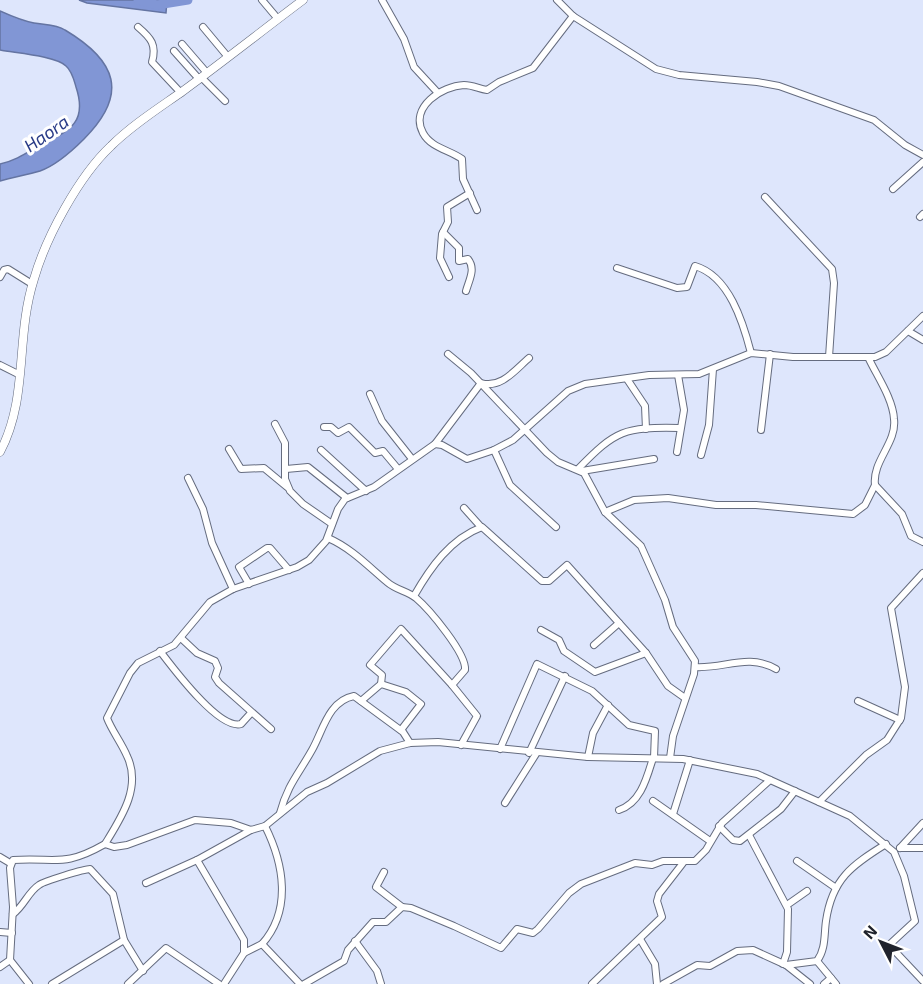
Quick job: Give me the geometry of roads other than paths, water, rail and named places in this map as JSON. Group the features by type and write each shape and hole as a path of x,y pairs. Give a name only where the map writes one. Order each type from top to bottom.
{"street":[{"path":"262,0 278,19"},
{"path":"0,452 15,418 22,328 32,284 55,231 93,167 117,141 303,0"},
{"path":"382,0 404,39 414,67 438,93"},
{"path":"557,0 573,16 656,69 687,76 757,81 779,86 874,120 905,145 923,155"},
{"path":"477,210 463,179 462,159 431,142 423,133 420,122 424,107 429,99 438,93 464,85 488,90 499,82 528,71 573,16"},
{"path":"138,27 149,36 155,47 152,62 181,93"},
{"path":"203,27 228,57"},
{"path":"182,44 203,76"},
{"path":"174,51 203,76 225,101"},
{"path":"893,189 923,162"},
{"path":"449,278 440,258 443,232 448,222 447,207 470,193"},
{"path":"765,197 832,269 834,283 829,357"},
{"path":"443,232 459,248 459,261 468,259 471,261 472,271 466,291"},
{"path":"617,268 677,288 687,287 695,266 705,269 716,278 742,320 751,353"},
{"path":"0,277 4,270 8,269 32,284"},
{"path":"435,444 442,445 467,459 494,450 524,430 574,388 650,375 699,374 751,353 869,359 886,352 923,315"},
{"path":"909,331 923,340"},
{"path":"448,354 481,383 553,458 580,470 654,459"},
{"path":"761,429 770,354"},
{"path":"481,383 490,385 499,383 529,358"},
{"path":"605,512 634,500 668,498 716,506 756,505 853,514 865,505 875,485 875,475 891,438 894,418 869,359"},
{"path":"0,365 20,375"},
{"path":"701,455 709,425 713,369"},
{"path":"677,452 679,429 684,410 678,375"},
{"path":"627,379 645,406 646,429"},
{"path":"0,857 10,863 22,860 63,861 105,844 127,806 132,774 129,758 110,725 108,712 138,663 181,638 206,607 233,589 289,570 319,552 328,538 340,506 347,498 366,491 435,444 481,383"},
{"path":"370,394 382,421 412,459"},
{"path":"275,424 285,443 287,487"},
{"path":"324,427 331,427 338,434 349,427 375,453 383,451 398,469"},
{"path":"580,470 606,442 622,431 679,429"},
{"path":"229,449 241,469 264,468 287,487 299,501 332,524"},
{"path":"321,450 366,491"},
{"path":"494,450 510,485 556,527"},
{"path":"286,469 308,467 347,498"},
{"path":"580,470 605,512 641,546 665,600 672,627 692,655 695,667 673,736 670,758"},
{"path":"188,478 203,509 215,551 233,589"},
{"path":"875,485 902,514 911,536 923,542"},
{"path":"464,507 481,527 542,581 549,581 567,565 646,653 668,686 685,698"},
{"path":"414,596 427,573 444,552 481,527"},
{"path":"328,538 357,555 392,586 414,596 437,621 465,663 465,670 452,685"},
{"path":"249,584 239,567 267,548 270,548 289,570"},
{"path":"819,802 866,755 887,740 900,720 905,687 891,608 923,573"},
{"path":"594,645 619,623"},
{"path":"361,701 381,684 382,675 370,665 401,629 477,716 461,745"},
{"path":"541,630 557,638 564,651 595,672 646,653"},
{"path":"181,638 195,651 215,661 218,668 215,677 219,683 272,729"},
{"path":"160,651 203,701 228,722 241,724 251,713"},
{"path":"695,667 715,666 744,660 757,661 776,669"},
{"path":"500,749 536,664 565,676 592,691 630,725 656,731 654,758 638,795 630,805 619,810"},
{"path":"505,803 533,753 565,676"},
{"path":"381,684 406,692 421,702 419,708 401,730"},
{"path":"280,814 289,784 314,747 327,717 350,697 361,701 401,730 410,743"},
{"path":"858,700 900,720"},
{"path":"588,757 596,726 608,705"},
{"path":"146,884 251,830 265,826 296,799 372,754 388,747 410,743 461,745 588,757 670,758 750,771 850,816 897,850 923,848"},
{"path":"673,814 690,760"},
{"path":"384,872 376,885 377,889 402,907 411,908 501,948 517,929 533,933 538,929 569,893 581,884 635,862 652,865 663,861 683,863 699,859 719,826 770,780"},
{"path":"719,826 735,841 749,835 781,809 795,791"},
{"path":"653,801 710,841"},
{"path":"105,844 114,847 127,845 195,820 231,824 251,830"},
{"path":"897,850 923,823"},
{"path":"224,984 244,953 262,944 274,931 283,906 279,853 265,826"},
{"path":"749,835 787,905 788,932 785,964"},
{"path":"817,961 822,952 828,911 836,888 850,867 886,844"},
{"path":"897,850 915,917 912,926 890,945 923,981"},
{"path":"196,860 243,935 244,953"},
{"path":"797,861 836,888"},
{"path":"10,863 13,914 10,960 29,984"},
{"path":"592,984 662,917 657,898 683,863"},
{"path":"13,914 41,883 90,869 113,894 124,940 143,971"},
{"path":"787,905 807,891"},
{"path":"262,944 302,984 344,961 346,952 373,922 386,922 402,907"},
{"path":"0,932 12,933"},
{"path":"640,939 655,964 657,984"},
{"path":"52,984 124,940"},
{"path":"355,941 377,971 381,984"},
{"path":"128,984 166,948 219,984"},
{"path":"663,984 697,965 710,966 737,951 753,950 785,964 810,984"},
{"path":"0,967 10,960"},
{"path":"785,964 817,961"},
{"path":"817,961 836,984"},
{"path":"824,984 831,978"}],"water":[{"path":"79,0 167,0 166,13"},
{"path":"0,11 25,21 58,27 83,42 106,66 111,79 111,93 107,107 98,123 64,157 40,171 0,181 0,164 19,157 72,126 77,119 79,100 71,73 66,66 45,57 0,50"}],"waterway":[{"name":"Haora","path":"138,0 157,5 188,0"}]}
